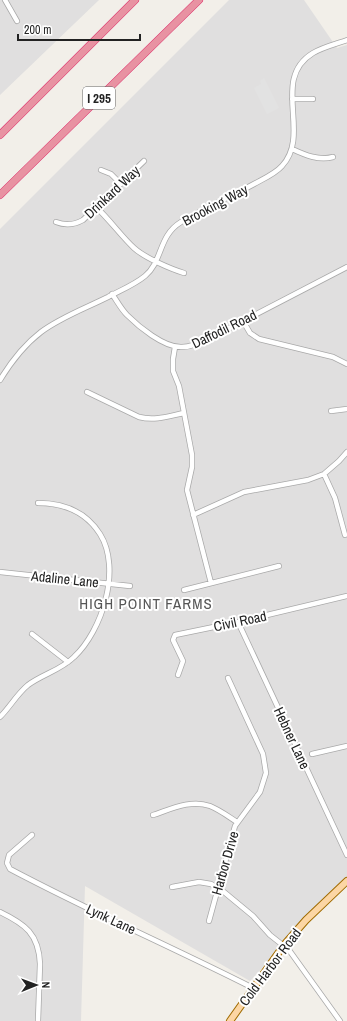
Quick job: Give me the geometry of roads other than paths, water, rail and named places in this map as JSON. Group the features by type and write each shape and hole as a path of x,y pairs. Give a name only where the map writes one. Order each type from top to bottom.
{"highway":[{"path":"0,134 135,0"},
{"name":"I 295","path":"0,196 199,0"}],"main road":[{"name":"Cold Harbor Road","path":"230,1021 284,945 306,920 347,881"}],"street":[{"path":"5,0 17,21"},
{"name":"Brooking Way","path":"0,380 24,348 40,333 58,321 124,289 146,276 156,261 162,243 174,227 180,222 278,170 286,162 292,149 294,138 292,99 293,80 297,71 304,60 319,50 347,40"},
{"path":"292,99 313,99"},
{"path":"292,149 324,159 333,158"},
{"name":"Drinkard Way","path":"56,222 68,225 83,220 122,184 144,161"},
{"path":"101,170 111,174 122,184"},
{"path":"96,207 134,248 146,257 184,273"},
{"name":"Daffodil Road","path":"112,294 126,314 142,329 165,343 175,347 188,347 243,321 347,267"},
{"path":"243,321 250,332 259,339 333,357 347,364"},
{"path":"175,347 172,359 173,371 179,386 192,455 192,467 187,490 211,583"},
{"path":"87,392 146,419 154,419 184,412"},
{"path":"332,411 347,409"},
{"path":"194,515 244,492 308,480 324,474 347,452"},
{"path":"324,474 335,498 345,535"},
{"path":"0,717 27,686 68,662 86,644 96,628 102,612 108,583 109,556 102,537 93,524 80,513 66,506 38,503"},
{"path":"184,590 279,566"},
{"name":"Adaline Lane","path":"0,572 130,586"},
{"name":"Civil Road","path":"178,675 183,661 174,640 176,635 347,596"},
{"name":"Hebner Lane","path":"238,622 347,855"},
{"path":"32,634 68,662"},
{"name":"Harbor Drive","path":"208,921 237,822 260,792 265,781 266,766 263,754 228,678"},
{"path":"312,754 347,746"},
{"path":"153,816 185,804 198,804 210,806 237,822"},
{"name":"Lynk Lane","path":"32,835 9,856 7,863 10,868 68,900 189,956 253,988"},
{"path":"172,887 199,882 211,884 218,888 253,916 270,935 284,945 294,955 340,1021"},
{"path":"0,913 25,927 37,942 40,955 38,1021"}],"district":[{"name":"HIGH POINT FARMS","path":"146,603"}]}
